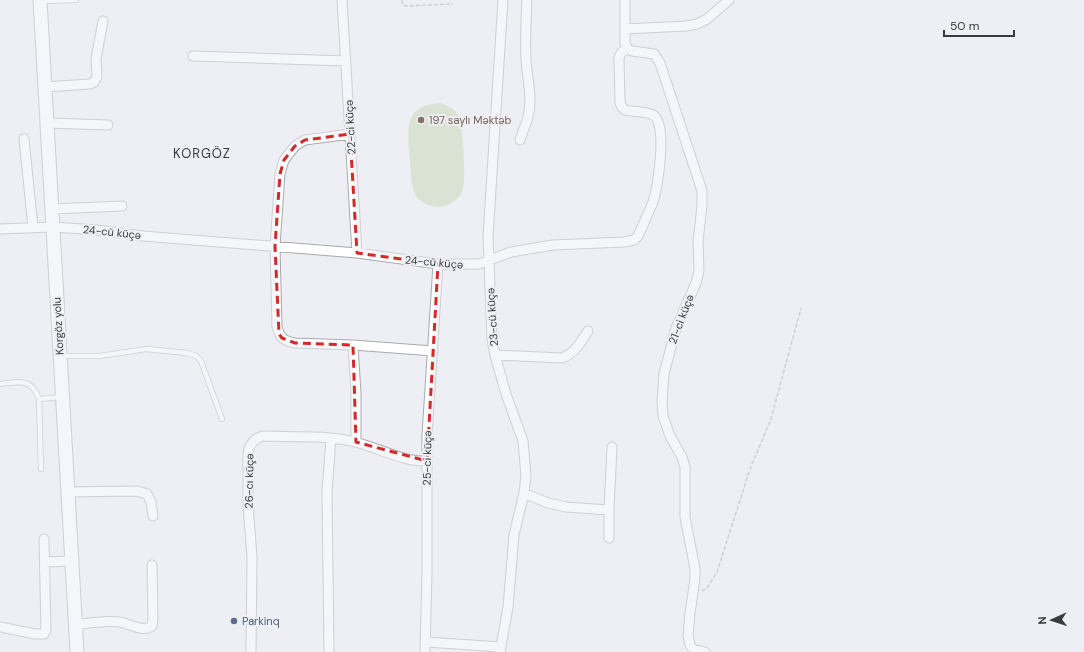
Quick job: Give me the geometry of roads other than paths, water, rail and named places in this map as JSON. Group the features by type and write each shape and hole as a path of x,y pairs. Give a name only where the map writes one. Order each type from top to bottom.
{"main road":[{"name":"Korgöz yolu","path":"40,1 77,652"}],"street":[{"name":"22-ci küçə","path":"342,0 357,253"},
{"name":"23-cü küçə","path":"501,650 508,607 513,541 524,493 526,476 523,442 506,394 492,339 488,261 488,236 503,0"},
{"path":"520,140 530,109 525,34 527,0"},
{"path":"625,0 625,43 627,48"},
{"path":"625,29 686,26 697,24 707,19 729,0"},
{"path":"45,87 90,84 94,82 97,77 97,48 103,21"},
{"name":"24-cü küçə","path":"0,229 53,227 97,230 143,236 357,253 438,264 468,265 488,261 511,252 526,249 553,245 624,242 634,240 638,236 653,201 660,168 661,144 657,118 652,114 626,110 622,108 620,103 620,58 621,53 627,48"},
{"name":"21-ci küçə","path":"627,48 632,51 654,54 660,63 702,191 698,241 700,271 676,328 664,374 662,396 663,416 670,436 682,457 685,467 685,517 695,569 694,592 688,636 690,645 693,649 705,652"},
{"path":"193,56 346,61"},
{"path":"47,123 108,124"},
{"path":"350,134 305,140 295,146 284,160 280,174 275,246 277,327 282,338 288,342 433,351"},
{"path":"24,139 33,227"},
{"path":"52,209 122,206"},
{"name":"25-ci küçə","path":"425,652 427,435 438,264"},
{"path":"495,355 561,358 569,356 577,348 588,331"},
{"path":"353,345 356,392 356,442"},
{"name":"26-cı küçə","path":"251,652 252,557 248,505 249,447 257,438 263,436 330,438 356,442 412,460 427,461"},
{"path":"329,652 327,492 330,438"},
{"path":"609,538 612,447"},
{"path":"68,492 137,491 147,494 151,502 153,516"},
{"path":"524,493 548,503 566,507 609,510"},
{"path":"0,627 36,634 44,634 46,630 44,539"},
{"path":"45,562 72,561"},
{"path":"75,625 119,622 148,629 152,626 152,565"},
{"path":"426,642 501,650"}],"lane":[{"path":"40,1 76,0"},
{"path":"60,356 100,356 141,349 187,353 196,356 201,361 222,419"},
{"path":"0,384 23,382 31,385 35,390 38,398 41,469"},
{"path":"38,398 62,397"}],"place":[{"name":"197 saylı Məktəb","path":"421,120"},
{"name":"Parkinq","path":"234,621"}],"district":[{"name":"KORGÖZ","path":"202,153"}]}
